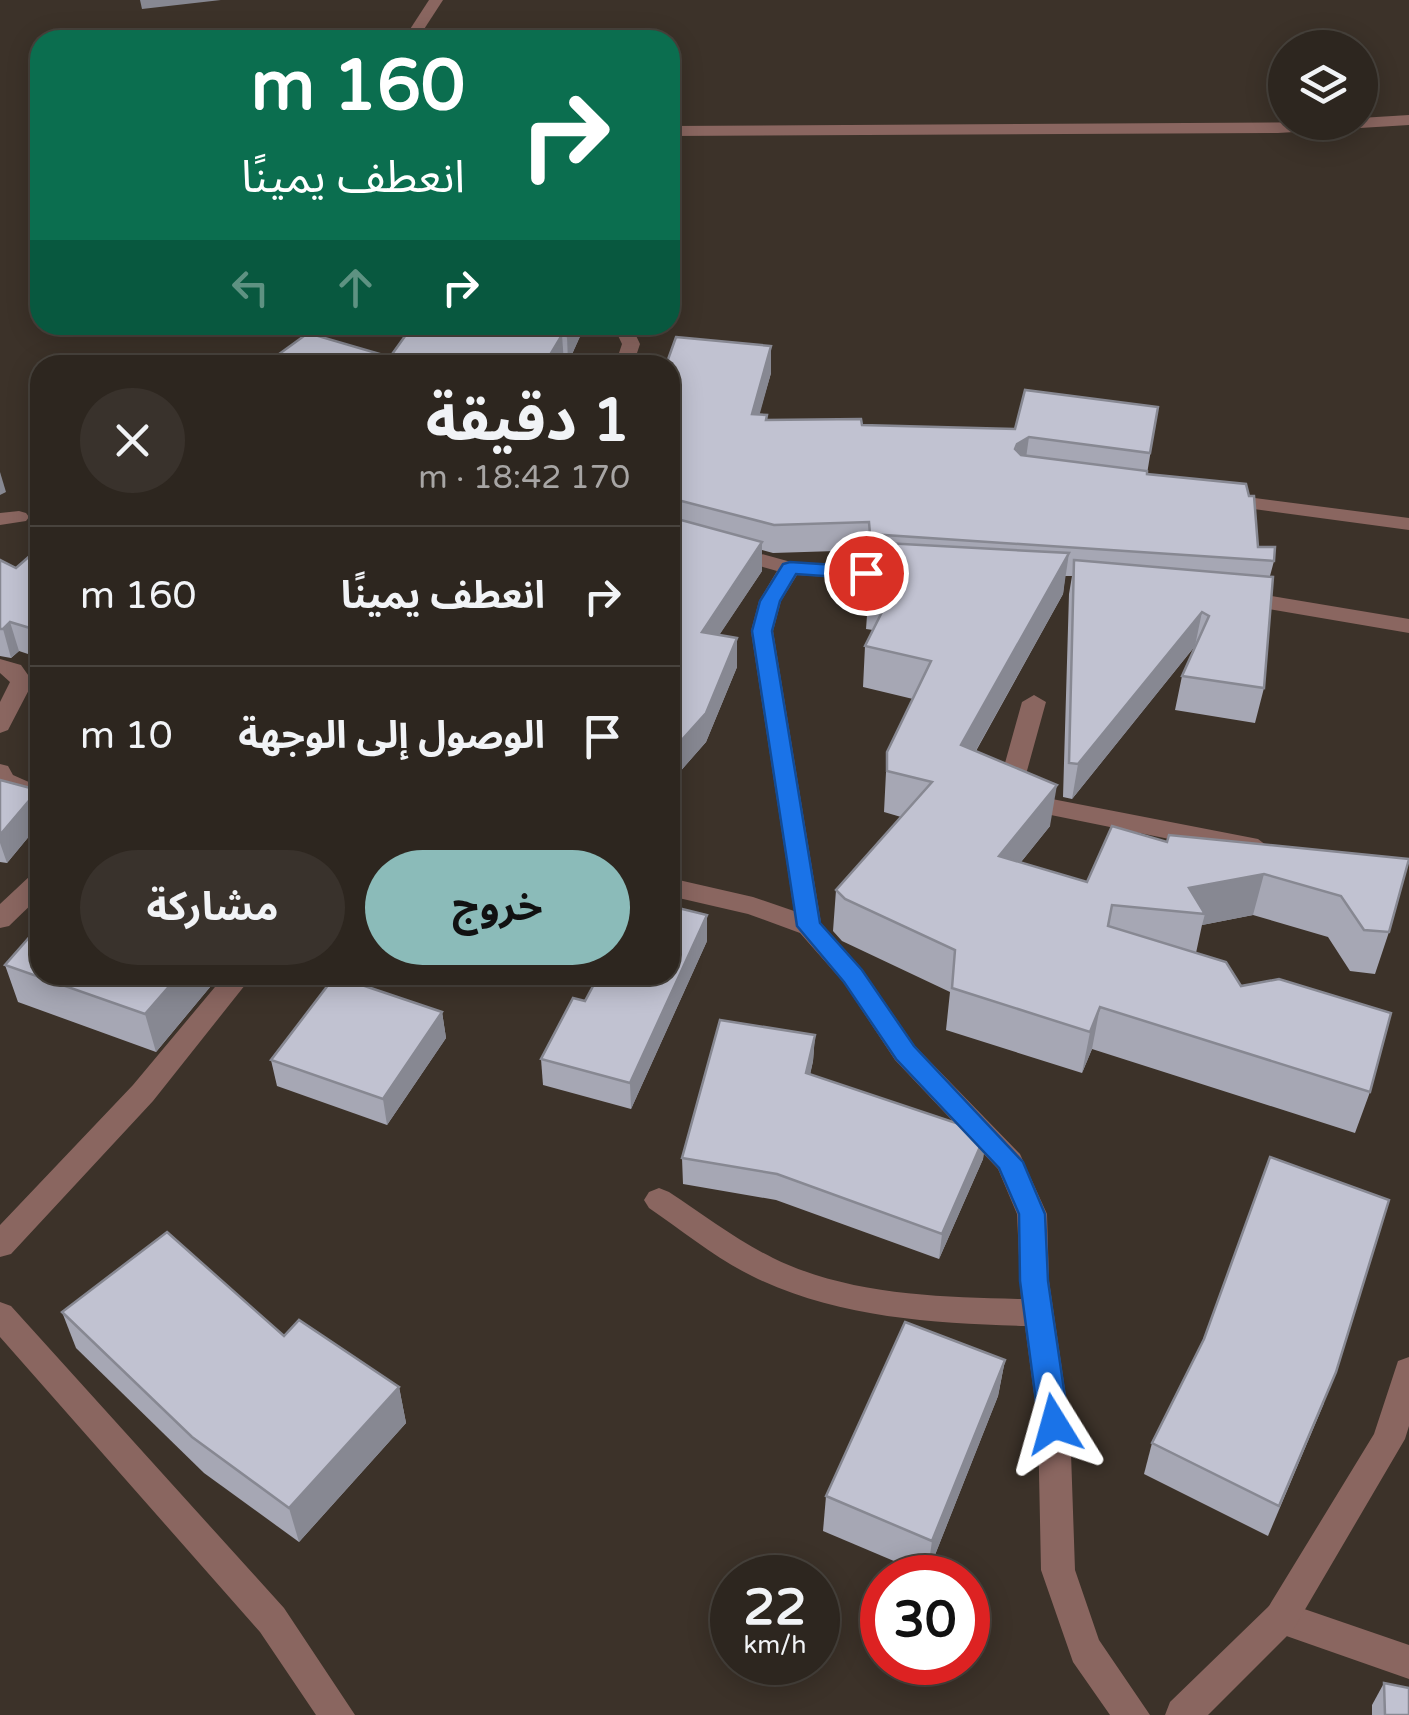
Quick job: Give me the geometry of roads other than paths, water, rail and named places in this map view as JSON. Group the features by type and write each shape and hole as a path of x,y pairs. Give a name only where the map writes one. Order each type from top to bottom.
{"street":[{"path":"416,30 436,0"},
{"path":"680,132 1278,128 1409,120"},
{"path":"1198,497 1409,524"},
{"path":"680,538 790,568 922,577"},
{"path":"790,568 770,601 762,631 809,926"},
{"path":"1210,594 1285,602 1409,626"},
{"path":"0,666 14,670 22,682 0,725"},
{"path":"1034,702 1012,782 1046,806 1276,852"},
{"path":"0,772 2,780 30,793"},
{"path":"680,889 752,906 809,926 853,976 905,1052 1010,1162 1032,1214 1039,1313 1054,1424 1058,1570 1085,1650 1132,1715"},
{"path":"0,919 30,890"},
{"path":"0,1244 143,1094 232,985"},
{"path":"659,1200 772,1272 848,1299 922,1310 1039,1313"},
{"path":"0,1315 272,1620 336,1715"},
{"path":"1183,1715 1281,1618 1389,1439 1409,1372"},
{"path":"1281,1618 1409,1662"}]}
